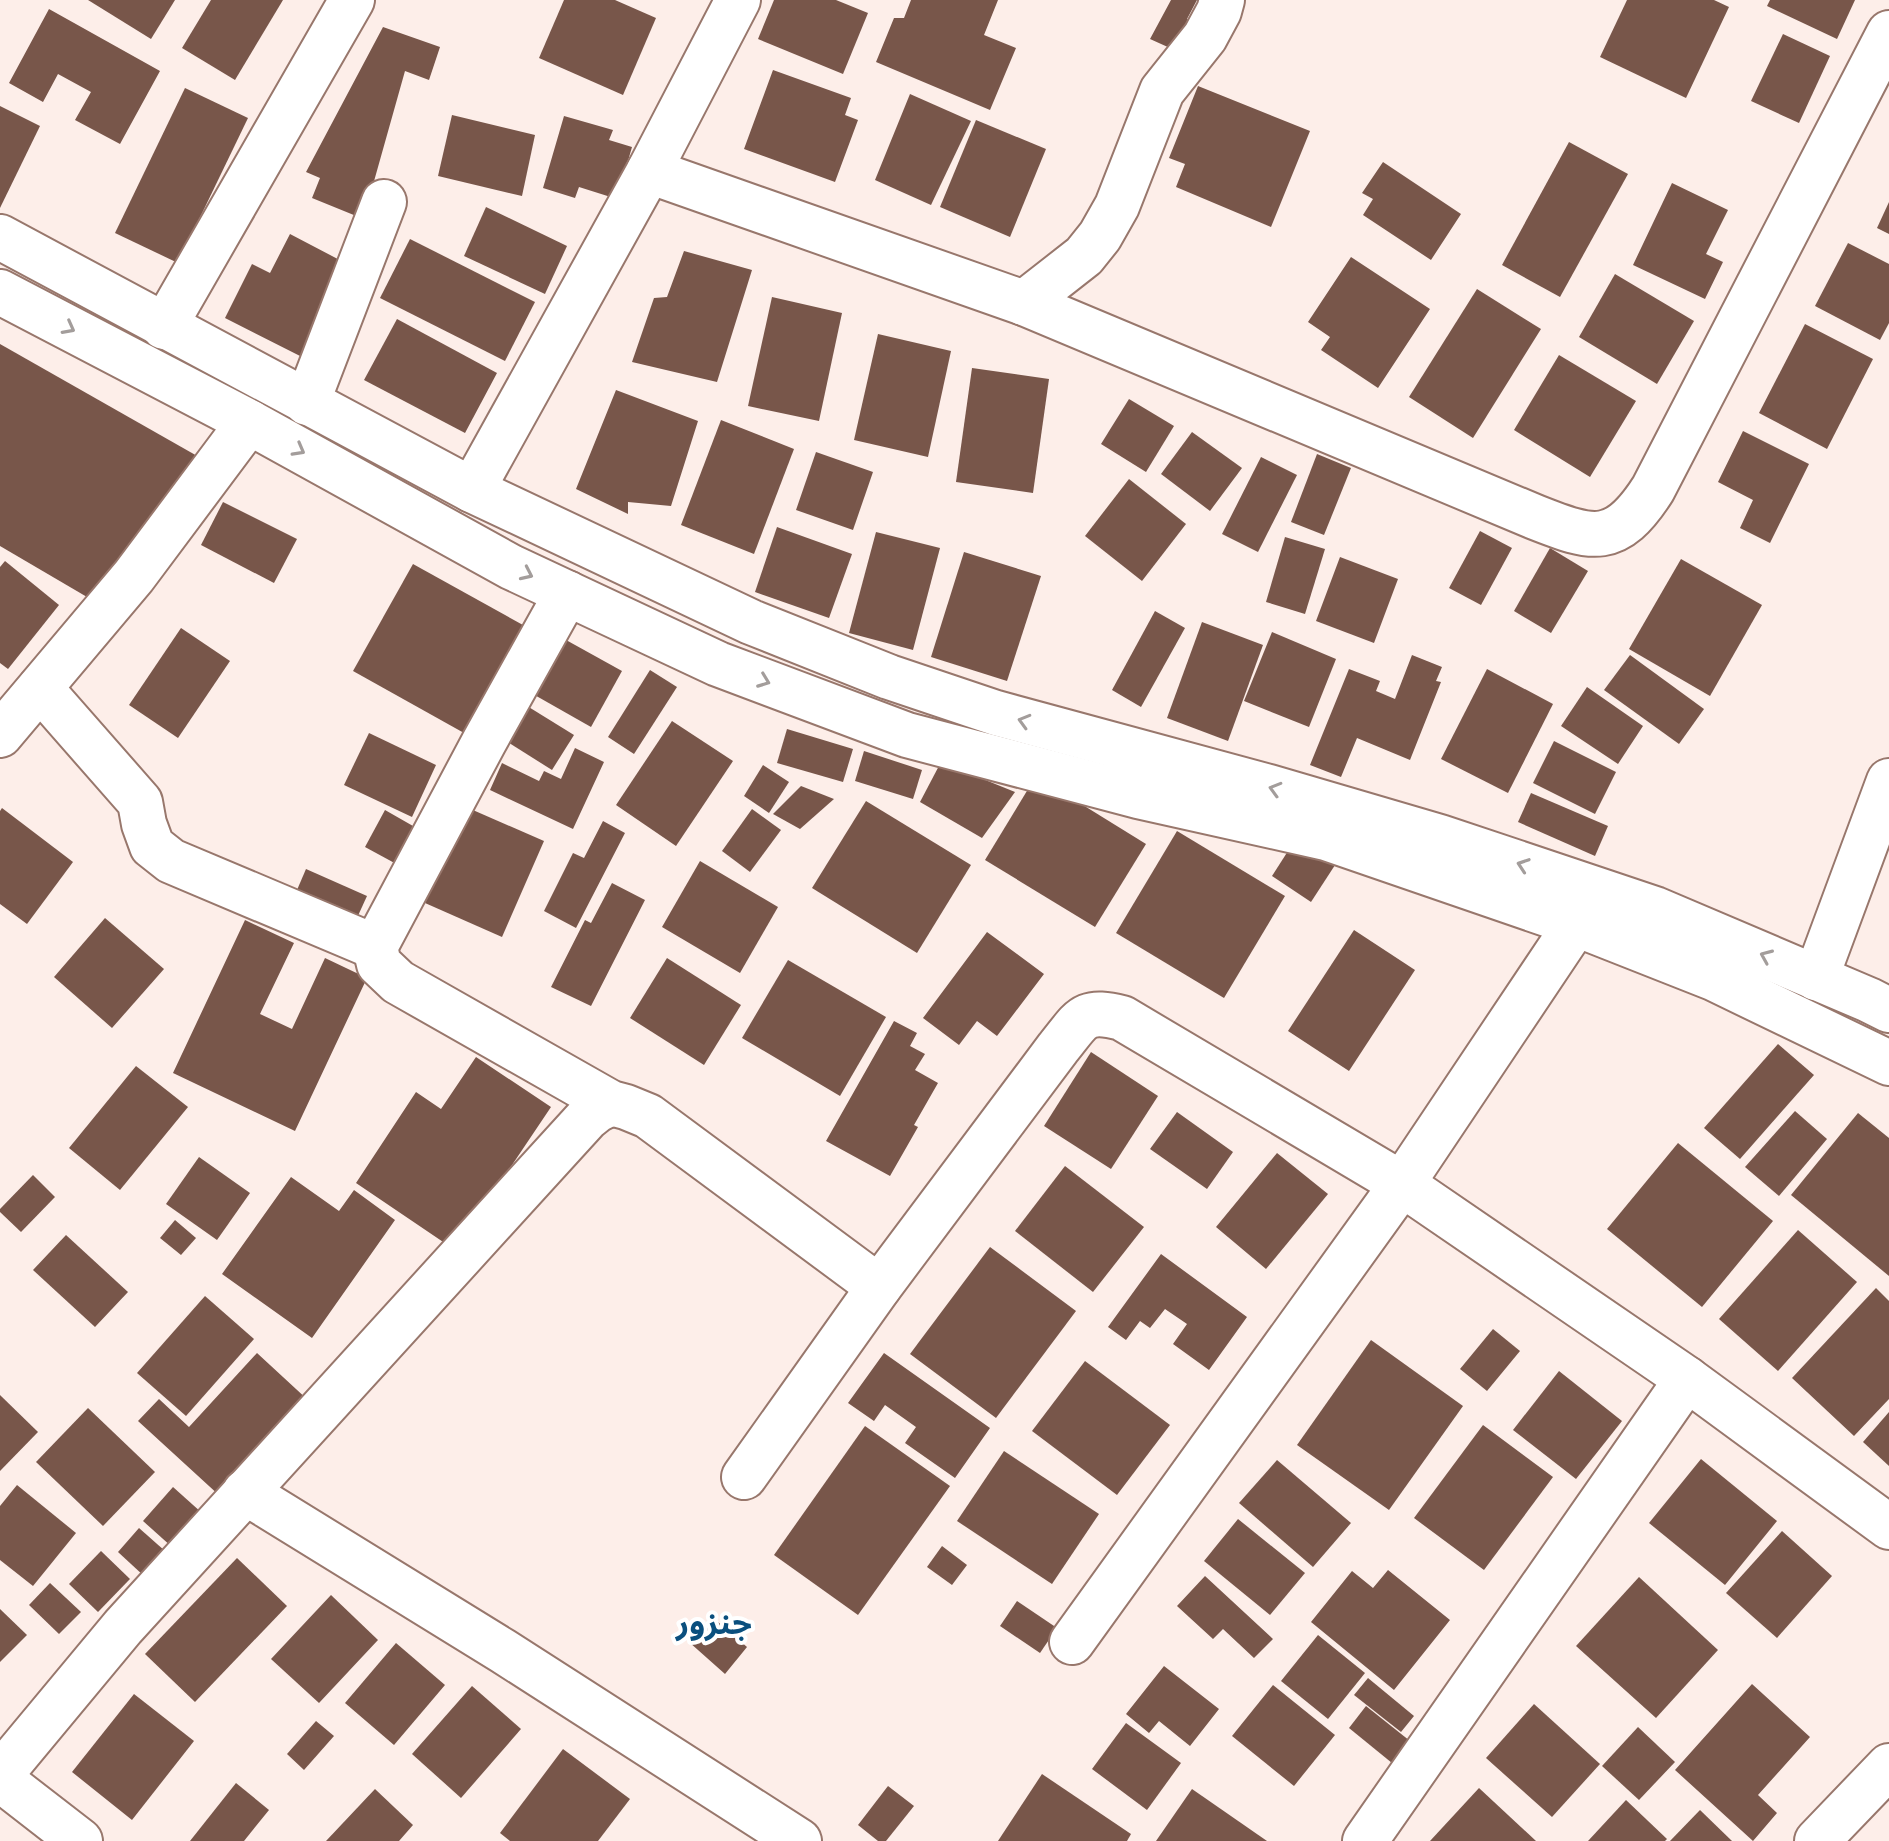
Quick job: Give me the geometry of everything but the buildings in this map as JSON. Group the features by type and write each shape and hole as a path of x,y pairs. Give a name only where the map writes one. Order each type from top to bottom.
{"street":[{"path":"164,327 352,0"},
{"path":"472,490 649,171 738,0"},
{"path":"1024,303 1084,256 1100,236 1117,206 1162,91 1205,37 1222,0"},
{"path":"649,171 1024,303 1569,531 1600,535 1627,524 1653,489 1889,33"},
{"path":"307,403 384,202"},
{"path":"0,237 472,490 751,622 889,677 996,713 1440,837 1655,909 1889,1010"},
{"path":"0,292 249,422 511,567 718,664 907,735 1138,796 1326,838 1576,924 1713,978 1889,1063"},
{"path":"0,735 134,576 249,422"},
{"path":"567,593 375,947 379,964 398,982 611,1103 648,1116 879,1287"},
{"path":"40,688 140,802 152,846 171,861 375,947"},
{"path":"1816,978 1889,781"},
{"path":"1072,1642 1402,1184 1576,924"},
{"path":"744,1477 879,1287 1080,1020 1100,1013 1122,1018 1402,1184 1687,1379 1889,1527"},
{"path":"80,1841 0,1777 123,1627 245,1492 587,1118 611,1103"},
{"path":"1365,1841 1687,1379"},
{"path":"245,1492 503,1651 799,1841"},
{"path":"1817,1841 1889,1766"}],"district":[{"name":"جنزور","path":"714,1623"}]}
